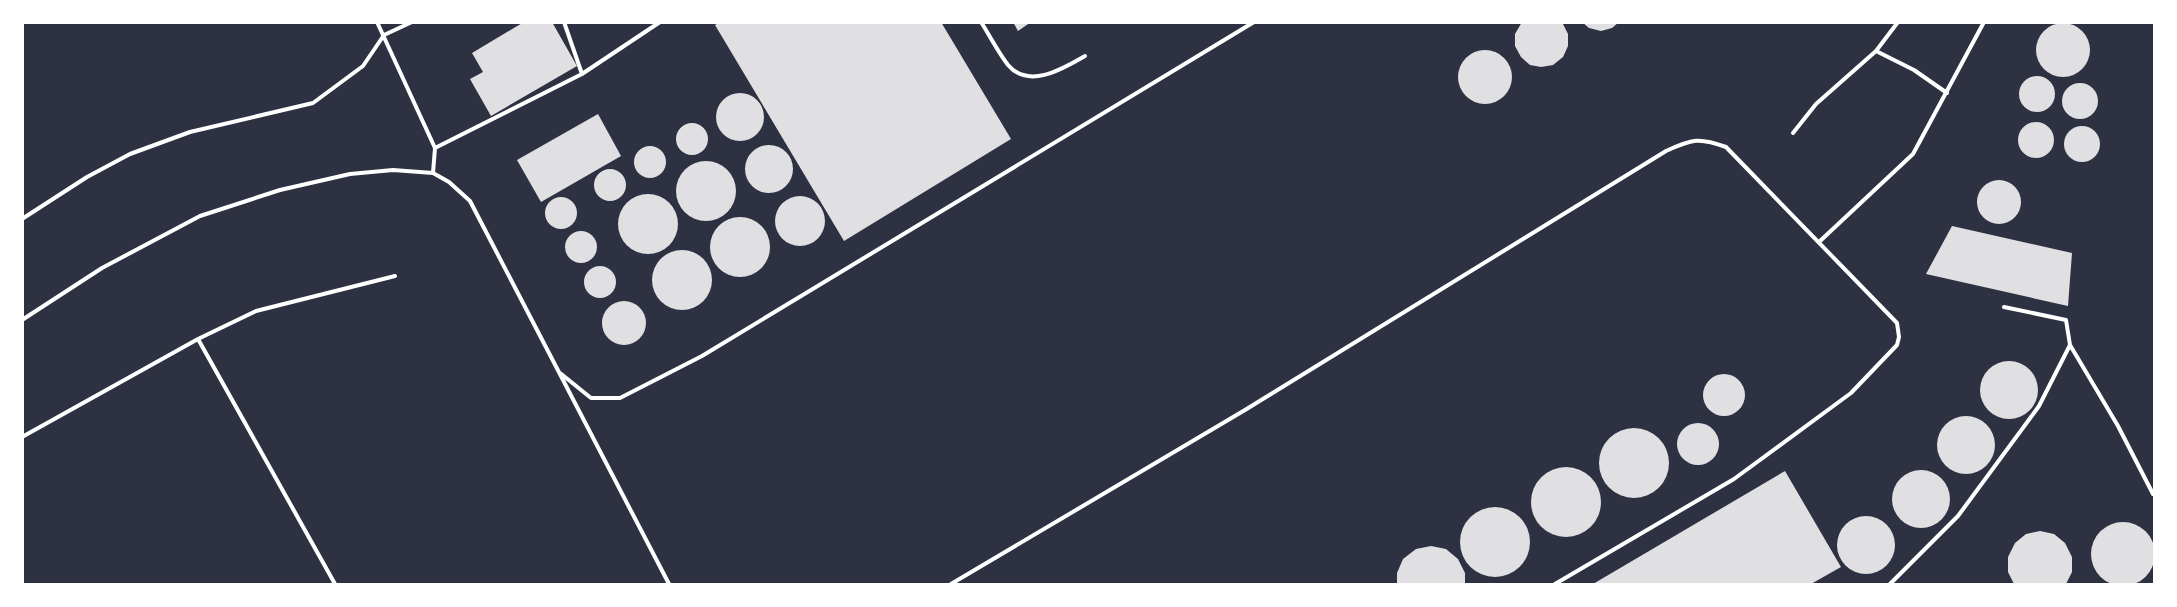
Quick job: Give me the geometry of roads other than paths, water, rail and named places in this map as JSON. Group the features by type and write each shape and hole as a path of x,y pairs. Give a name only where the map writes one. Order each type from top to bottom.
{"lane":[{"path":"377,22 435,148 433,173"},
{"path":"22,219 87,177 130,154 190,132 313,103 363,66 384,35 412,22"},
{"path":"564,22 582,74"},
{"path":"435,148 582,74 660,22"},
{"path":"981,22 1008,65 1015,71 1041,77 1058,71 1085,56"},
{"path":"559,371 591,398 620,398 702,356 1254,22"},
{"path":"1792,134 1816,104 1876,51 1898,22"},
{"path":"1820,242 1913,154 1984,22"},
{"path":"1876,51 1914,70 1947,93"},
{"path":"951,584 1245,410 1666,151 1686,142 1706,140 1726,147 1897,323 1899,337 1893,350 1851,393 1734,479 1555,584"},
{"path":"22,320 102,268 200,216 280,190 350,174 393,170 433,173 449,182 470,201 669,584"},
{"path":"22,437 198,339 256,311 395,276"},
{"path":"2004,307 2066,320 2070,345 2118,426 2153,494"},
{"path":"198,339 336,584"},
{"path":"1890,584 1958,516 2039,406 2070,345"}]}
